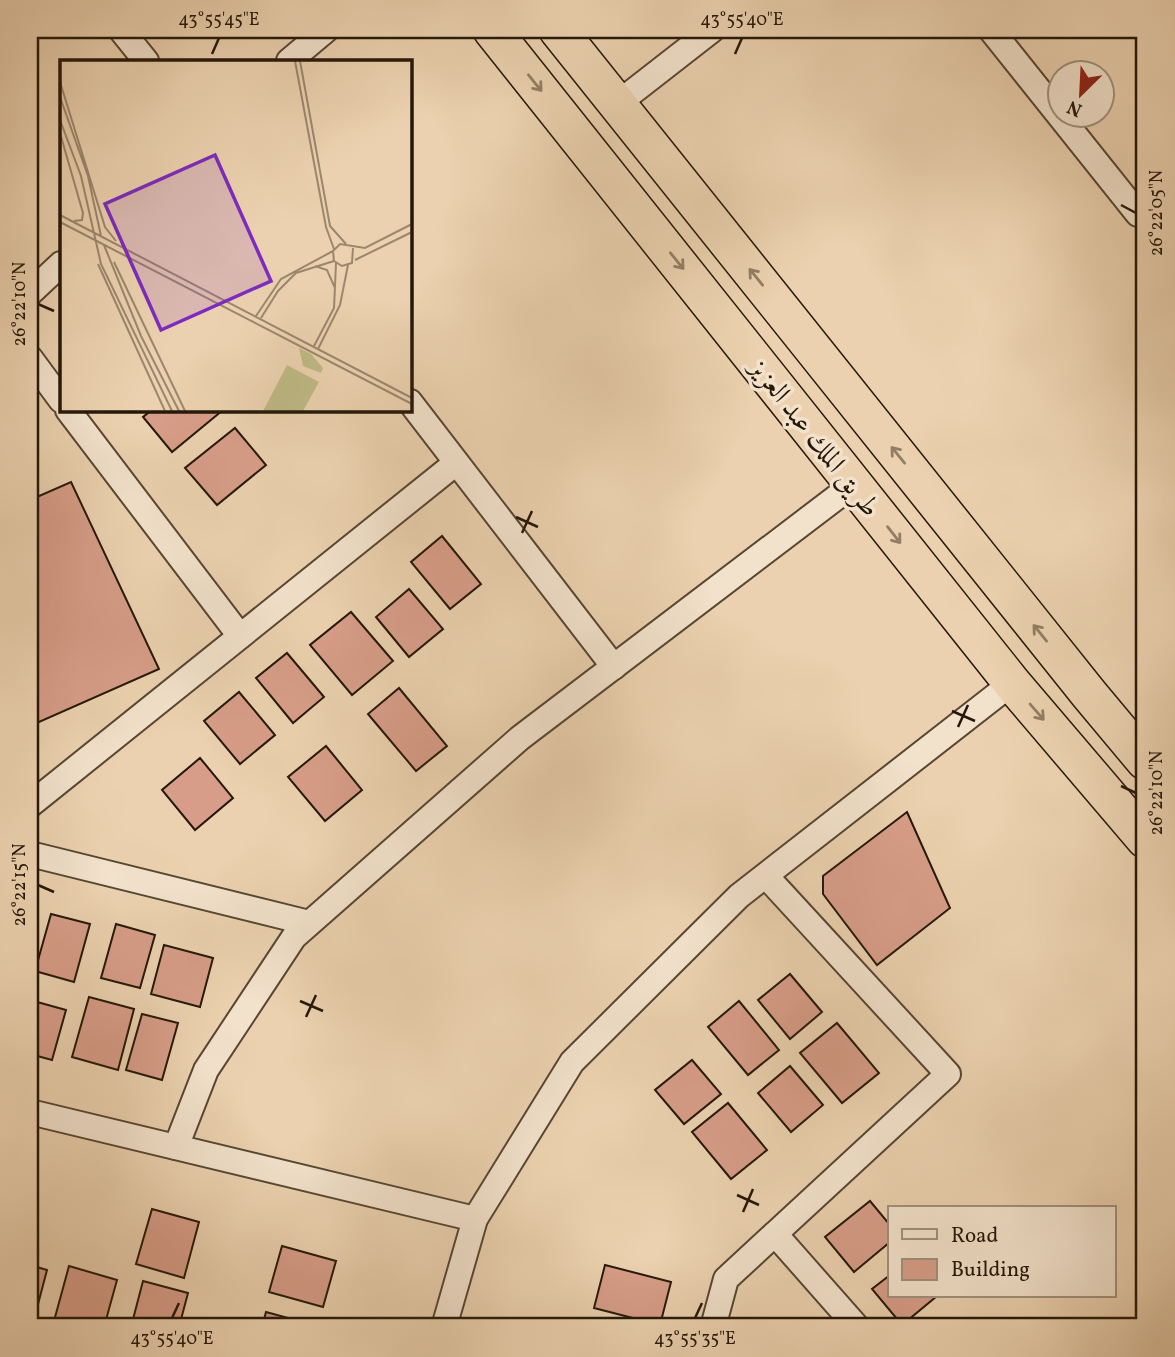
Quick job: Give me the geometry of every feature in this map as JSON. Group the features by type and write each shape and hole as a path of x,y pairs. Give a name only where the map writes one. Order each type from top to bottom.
{"highway":[{"name":"طريق الملك عبد العزيز","path":"492,30 1012,683 1145,839"},
{"name":"طريق الملك عبد العزيز","path":"558,30 1145,761"}],"street":[{"path":"121,30 145,60"},
{"path":"290,60 326,30"},
{"path":"617,104 712,30"},
{"path":"991,30 1139,215"},
{"path":"30,293 60,265"},
{"path":"30,358 60,399"},
{"path":"411,403 614,667"},
{"path":"69,411 240,636"},
{"path":"30,805 456,463"},
{"path":"176,1147 206,1070 294,937 520,738 854,484"},
{"path":"444,1327 475,1219 572,1062 739,896 1012,683"},
{"path":"30,854 310,923"},
{"path":"713,1327 726,1279 948,1074 766,876"},
{"path":"30,1112 475,1219"},
{"path":"775,1234 857,1327"}],"building":[{"path":"151,411 222,411 172,452 143,417"},
{"path":"235,428 266,465 217,505 185,468"},
{"path":"71,482 159,669 30,726 30,500"},
{"path":"442,536 481,584 450,609 411,562"},
{"path":"409,589 443,629 409,657 376,617"},
{"path":"351,612 393,661 352,695 310,645"},
{"path":"287,653 324,697 293,723 256,678"},
{"path":"399,688 447,746 416,771 368,714"},
{"path":"239,692 275,735 240,764 204,721"},
{"path":"326,746 362,790 325,821 288,777"},
{"path":"200,758 233,798 195,830 162,790"},
{"path":"907,812 950,908 877,965 823,894 823,876"},
{"path":"51,914 90,924 74,982 35,971"},
{"path":"116,924 155,935 140,988 101,978"},
{"path":"164,945 213,958 200,1007 151,994"},
{"path":"790,974 822,1012 790,1039 758,1000"},
{"path":"89,997 134,1009 118,1070 72,1057"},
{"path":"30,1000 66,1010 52,1060 30,1054"},
{"path":"739,1001 779,1050 748,1075 708,1027"},
{"path":"142,1014 178,1023 162,1080 126,1070"},
{"path":"837,1023 879,1073 842,1103 800,1053"},
{"path":"692,1060 721,1094 684,1124 655,1090"},
{"path":"790,1066 823,1105 791,1132 758,1093"},
{"path":"728,1103 767,1150 731,1179 692,1132"},
{"path":"870,1201 888,1223 888,1244 854,1272 825,1237"},
{"path":"152,1209 199,1222 184,1278 136,1264"},
{"path":"282,1246 336,1261 323,1307 269,1292"},
{"path":"30,1265 47,1270 32,1327 30,1326"},
{"path":"605,1265 671,1282 660,1325 594,1308"},
{"path":"69,1266 117,1280 104,1327 75,1327 54,1321"},
{"path":"888,1277 888,1298 935,1298 902,1325 872,1289"},
{"path":"143,1281 188,1293 179,1327 131,1327"},
{"path":"266,1312 321,1327 262,1327"}]}
